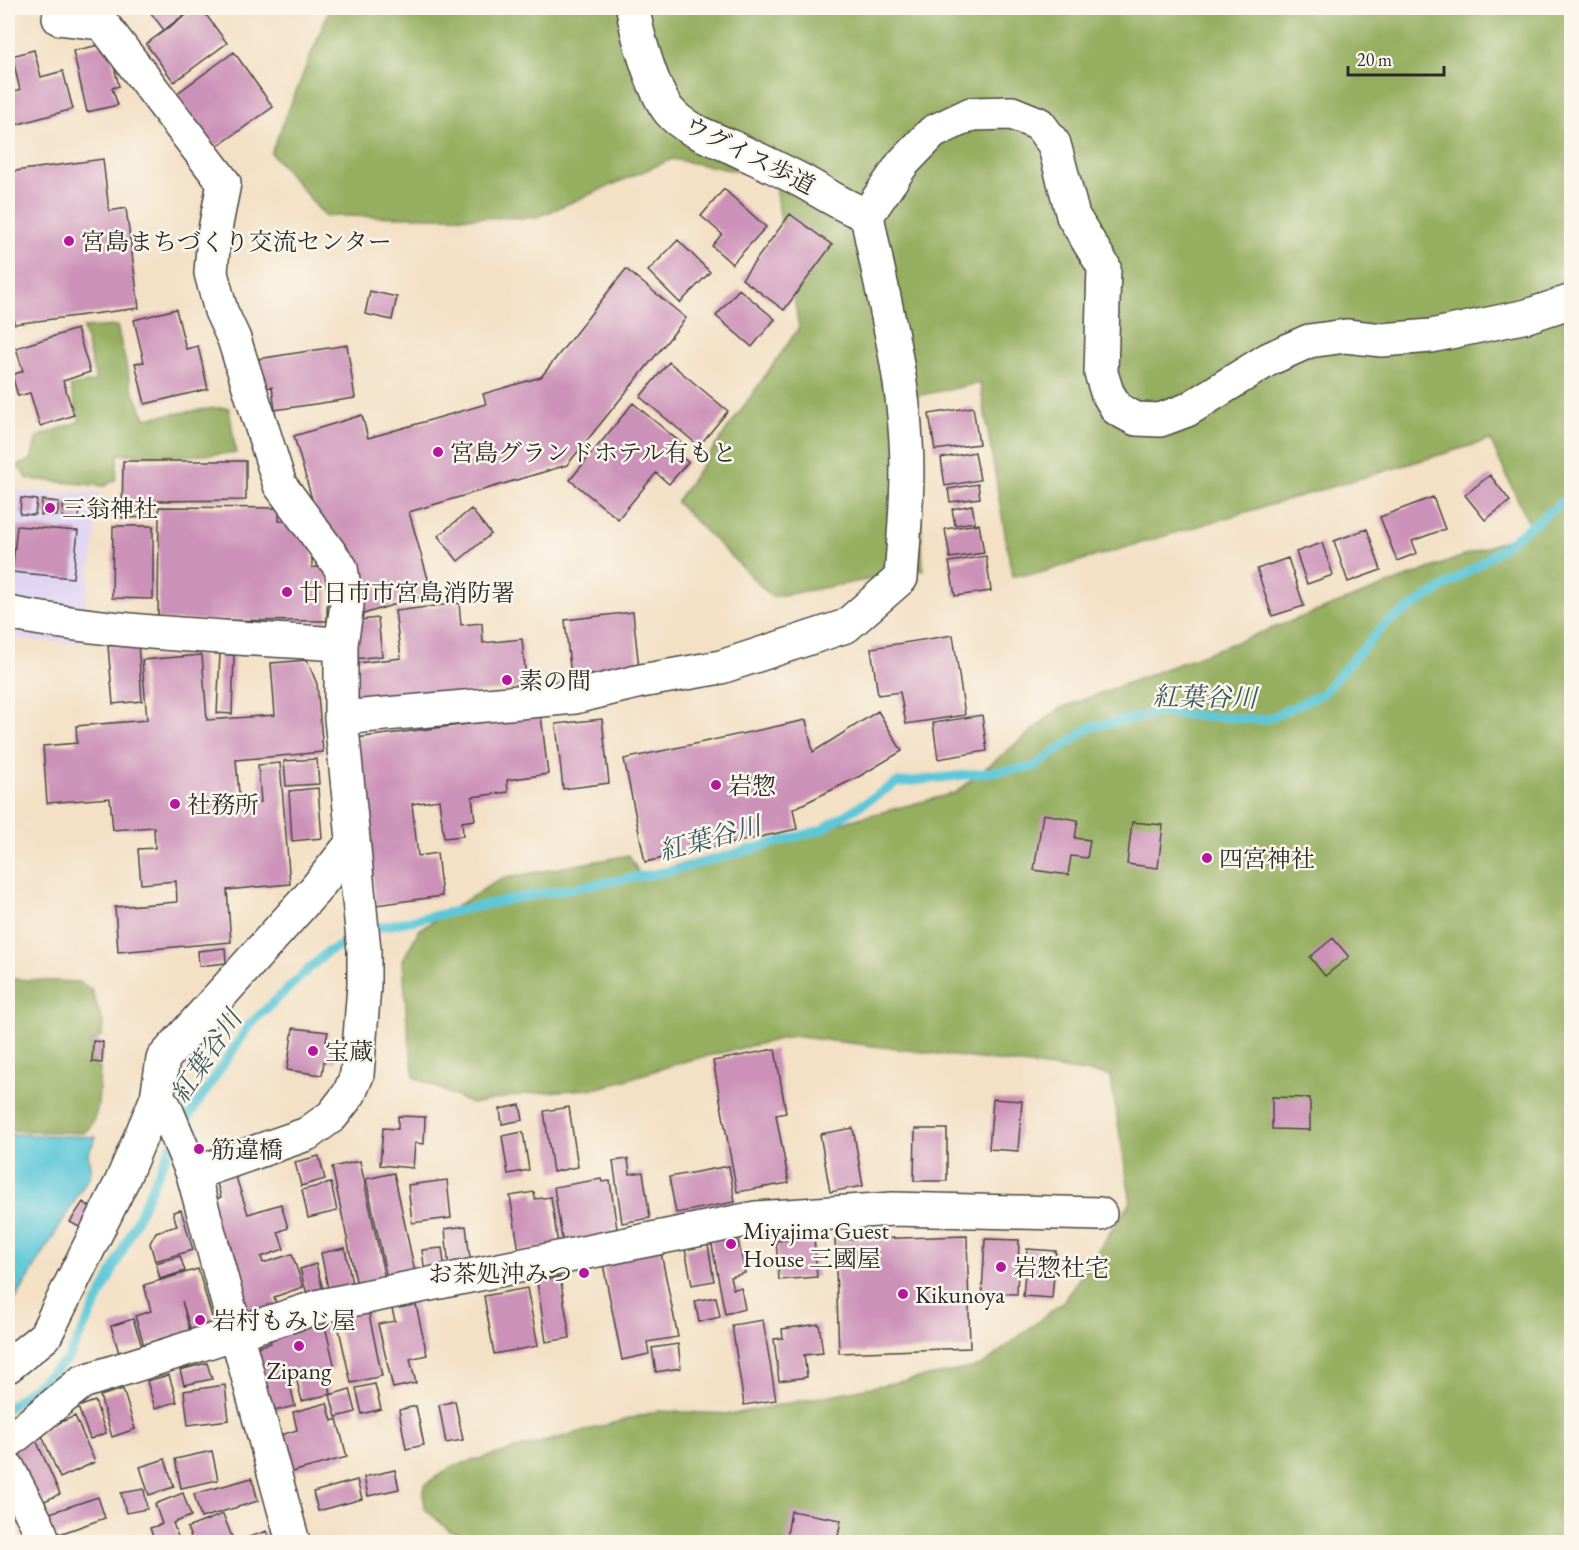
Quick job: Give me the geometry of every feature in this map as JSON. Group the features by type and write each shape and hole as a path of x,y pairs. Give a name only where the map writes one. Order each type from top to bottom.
{"street":[{"name":"ウグイス歩道","path":"633,8 642,46 660,95 669,110 684,124 700,134 770,165 867,215"},
{"path":"59,18 102,23 224,183 214,235 212,273 221,311 234,339 280,485 341,568 347,605 340,644 341,718 364,950 364,986 357,1075 349,1094 332,1116 307,1134 191,1169"},
{"path":"341,718 575,698 641,681 721,667 846,626 901,578 906,506 906,441 900,387 867,215 903,163 933,132 971,114 1012,113 1039,124 1054,144 1073,216 1104,267 1101,373 1107,392 1117,409 1136,419 1160,420 1187,410 1269,359 1309,341 1346,336 1382,340 1431,336 1527,316 1572,301"},
{"path":"8,614 52,622 168,634 340,644"},
{"path":"8,1366 45,1336 161,1103 163,1059 314,891 353,842"},
{"path":"161,1103 191,1169 293,1542"},
{"path":"8,1442 82,1382 321,1306 756,1218 893,1209 1100,1214"},
{"path":"8,1468 44,1542"}],"shaded area":[{"path":"8,480 11,491 101,493 80,644 8,638"}],"green space":[{"path":"330,8 1571,8 1571,1542 480,1542 450,1531 424,1508 424,1485 453,1466 658,1411 732,1414 981,1366 1063,1302 1131,1202 1110,1075 793,1036 686,1061 599,1088 523,1094 472,1104 414,1077 407,1022 403,960 419,930 500,879 629,855 640,875 955,793 1059,709 1532,530 1490,440 1036,574 1012,576 980,383 916,396 923,570 772,597 676,502 799,328 774,178 672,159 535,218 325,216 271,153"},
{"path":"117,326 131,386 145,418 229,408 236,453 184,456 118,454 116,479 105,486 28,479 17,465 31,460 37,437 80,421 70,386 96,381 83,328"},
{"path":"8,979 79,982 91,989 103,1023 102,1037 98,1036 97,1041 92,1041 91,1062 96,1063 96,1067 100,1067 98,1103 94,1119 84,1133 8,1130"}],"water":[{"path":"8,1134 96,1137 88,1154 91,1173 8,1312"}],"building":[{"path":"147,8 193,8 164,30"},
{"path":"196,8 201,8 227,43 174,82 146,44"},
{"path":"108,43 119,86 112,88 118,105 87,112 73,51"},
{"path":"34,50 41,77 63,71 73,109 8,127 8,93 20,90 12,56"},
{"path":"234,52 273,107 215,148 176,94"},
{"name":"宮島まちづくり交流センター","path":"103,159 109,211 126,208 139,308 14,324 8,271 8,172"},
{"path":"724,189 766,227 732,264 712,246 722,234 701,216"},
{"path":"790,214 832,245 784,310 742,279"},
{"path":"678,240 710,272 680,303 648,271"},
{"name":"宮島グランドホテル有もと","path":"626,269 686,318 567,465 409,512 432,593 360,615 336,534 323,538 294,436 362,415 368,438 486,404 483,394 541,377"},
{"path":"739,289 775,319 752,347 716,316"},
{"path":"370,291 397,297 392,320 365,314"},
{"path":"176,309 186,349 198,346 208,389 145,404 135,363 144,362 134,320"},
{"path":"77,329 90,372 63,381 74,415 40,426 30,393 18,396 12,375 23,371 16,348"},
{"path":"347,345 355,398 275,410 272,387 262,388 258,359"},
{"path":"669,362 728,411 699,446 640,397"},
{"path":"633,403 681,443 674,451 688,462 669,484 656,473 618,519 570,480"},
{"path":"973,407 979,444 935,450 929,414"},
{"path":"975,452 980,480 945,486 941,458"},
{"path":"123,461 246,461 246,500 153,501 153,517 122,518"},
{"path":"1490,475 1510,501 1485,520 1465,495"},
{"path":"978,484 980,498 950,502 948,489"},
{"path":"1433,497 1445,529 1412,541 1417,553 1397,561 1380,517"},
{"path":"21,498 37,500 35,515 20,514"},
{"path":"42,500 59,502 57,516 41,515"},
{"path":"64,502 80,504 79,518 62,517"},
{"path":"972,505 975,522 955,525 952,509"},
{"path":"159,507 279,508 279,521 300,521 300,541 312,541 312,567 328,568 327,621 158,620"},
{"path":"471,509 491,534 458,561 438,536"},
{"path":"979,524 984,553 950,558 945,529"},
{"path":"17,526 78,531 73,578 12,572"},
{"path":"113,526 153,526 153,599 112,598"},
{"path":"1367,529 1381,570 1348,582 1334,541"},
{"path":"1322,543 1333,575 1307,584 1296,552"},
{"path":"986,556 991,591 955,596 949,562"},
{"path":"1288,558 1304,606 1272,616 1257,569"},
{"path":"459,603 461,625 482,623 483,643 522,639 527,687 353,707 349,664 401,658 395,611"},
{"path":"633,612 639,669 571,677 565,620"},
{"path":"378,618 382,656 354,659 349,621"},
{"path":"953,635 965,715 906,724 900,692 878,695 871,648"},
{"path":"138,643 142,701 113,704 108,646"},
{"path":"220,654 234,655 232,714 217,713"},
{"name":"社務所","path":"202,655 207,720 275,715 271,663 307,660 317,684 323,752 236,760 240,804 261,802 258,765 280,763 290,884 227,890 231,942 118,952 115,907 177,902 176,881 141,884 138,849 155,848 154,827 113,830 110,798 47,803 43,746 77,743 76,726 147,720 142,660"},
{"path":"878,711 902,751 860,776 793,809 797,829 645,862 624,759 806,720 813,752"},
{"path":"541,715 548,774 507,780 508,792 472,797 475,820 462,822 463,836 444,838 439,800 412,804 418,856 437,853 442,896 376,905 356,738"},
{"path":"982,715 987,751 938,759 933,723"},
{"path":"602,719 609,783 563,789 556,724"},
{"path":"317,759 319,784 286,786 284,761"},
{"path":"318,788 322,838 292,841 289,791"},
{"path":"1043,814 1078,820 1075,838 1090,840 1087,858 1071,856 1068,875 1034,870"},
{"path":"1132,822 1163,825 1158,868 1127,864"},
{"path":"1333,938 1349,957 1325,976 1310,957"},
{"path":"225,948 226,963 199,966 198,951"},
{"name":"宝蔵","path":"293,1028 328,1032 326,1041 337,1042 335,1062 324,1061 322,1075 287,1070"},
{"path":"93,1041 103,1042 102,1063 92,1062"},
{"path":"775,1049 786,1113 776,1115 789,1183 737,1192 713,1061"},
{"path":"1272,1097 1310,1098 1310,1130 1272,1129"},
{"path":"993,1099 1022,1101 1018,1151 989,1149"},
{"path":"520,1105 523,1120 502,1124 500,1109"},
{"path":"569,1107 578,1167 553,1172 544,1111"},
{"path":"398,1116 425,1117 424,1144 415,1143 413,1168 380,1165 383,1128 398,1129"},
{"path":"853,1128 863,1186 830,1192 820,1134"},
{"path":"915,1129 947,1129 947,1181 914,1181"},
{"path":"523,1132 529,1170 508,1174 502,1136"},
{"path":"319,1156 325,1179 301,1186 295,1162"},
{"path":"628,1159 630,1174 643,1172 650,1218 622,1223 613,1161"},
{"path":"360,1161 385,1279 357,1286 332,1167"},
{"path":"729,1166 735,1202 676,1213 669,1177"},
{"path":"394,1173 416,1277 388,1283 366,1179"},
{"path":"235,1174 248,1214 281,1204 288,1228 278,1232 284,1249 261,1257 263,1263 292,1254 303,1287 274,1297 278,1309 243,1320 205,1202 221,1197 216,1180"},
{"path":"601,1179 602,1182 610,1181 617,1229 610,1230 611,1237 563,1245 554,1187"},
{"path":"447,1180 451,1218 412,1223 408,1185"},
{"path":"331,1183 337,1211 308,1218 302,1190"},
{"path":"534,1192 535,1199 551,1197 558,1245 519,1251 510,1196"},
{"path":"83,1202 93,1209 81,1228 70,1222"},
{"path":"181,1210 193,1250 155,1261 150,1243 156,1232 177,1226 173,1212"},
{"path":"466,1226 471,1267 449,1269 445,1229"},
{"path":"737,1236 745,1273 730,1277 733,1289 741,1288 745,1309 725,1314 711,1240"},
{"name":"Kikunoya","path":"967,1236 970,1348 839,1353 835,1240"},
{"path":"814,1237 817,1277 779,1280 776,1241"},
{"name":"岩惣社宅","path":"985,1239 1019,1240 1017,1294 982,1293"},
{"path":"659,1243 678,1337 647,1342 649,1354 622,1360 601,1254"},
{"path":"708,1245 714,1281 692,1285 685,1249"},
{"path":"345,1248 353,1289 329,1293 321,1253"},
{"path":"442,1248 445,1270 425,1273 422,1250"},
{"path":"1027,1249 1056,1251 1052,1298 1023,1296"},
{"path":"180,1256 185,1271 160,1279 156,1263"},
{"path":"316,1264 323,1290 307,1294 300,1269"},
{"path":"198,1269 214,1324 191,1331 182,1301 190,1331 144,1345 135,1316 151,1311 144,1285"},
{"path":"560,1277 570,1338 546,1342 537,1281"},
{"path":"527,1288 538,1346 494,1354 484,1296"},
{"path":"716,1297 720,1317 699,1322 695,1301"},
{"path":"415,1300 427,1355 410,1359 416,1383 393,1388 378,1324 395,1321 391,1305"},
{"path":"368,1310 382,1376 351,1383 336,1316"},
{"path":"133,1319 142,1346 119,1353 111,1326"},
{"path":"763,1320 776,1400 744,1405 732,1325"},
{"path":"324,1322 335,1368 326,1371 331,1394 302,1401 296,1378 289,1380 295,1406 265,1413 249,1349 271,1343 269,1336"},
{"path":"819,1324 823,1353 804,1355 807,1377 779,1381 774,1339 783,1338 782,1329"},
{"path":"678,1344 681,1368 656,1372 652,1348"},
{"path":"207,1363 212,1379 184,1385 180,1370"},
{"path":"169,1375 177,1402 155,1408 147,1381"},
{"path":"375,1384 381,1409 362,1414 356,1388"},
{"path":"225,1385 229,1420 188,1425 184,1391"},
{"path":"123,1389 135,1429 112,1437 100,1396"},
{"path":"350,1389 356,1412 336,1417 330,1395"},
{"path":"95,1401 106,1433 90,1439 78,1407"},
{"path":"455,1401 463,1440 446,1443 439,1405"},
{"path":"327,1403 332,1421 337,1419 347,1457 288,1473 278,1436 297,1430 293,1412"},
{"path":"416,1406 424,1445 406,1449 399,1410"},
{"path":"75,1416 95,1462 60,1478 40,1431"},
{"path":"36,1440 60,1494 34,1506 9,1451"},
{"path":"212,1451 218,1480 181,1488 175,1459"},
{"path":"165,1459 174,1487 149,1495 140,1467"},
{"path":"395,1470 399,1489 368,1496 364,1477"},
{"path":"252,1478 258,1501 201,1518 194,1494"},
{"path":"357,1480 362,1499 318,1511 313,1492"},
{"path":"144,1489 147,1509 126,1513 121,1493"},
{"path":"183,1493 191,1516 173,1523 180,1542 155,1542 150,1528 162,1524 155,1504"},
{"path":"8,1497 19,1512 8,1520"},
{"path":"98,1497 105,1518 51,1537 44,1515"},
{"path":"791,1511 841,1520 837,1542 786,1542"},
{"path":"223,1514 234,1542 193,1542 187,1528"},
{"path":"267,1531 270,1542 241,1542 240,1540"}],"waterway":[{"name":"紅葉谷川","path":"369,932 376,928 517,898 676,870 821,830 896,783 1034,767 1091,727 1158,713 1265,720 1322,694 1385,624 1480,564 1572,495"},
{"name":"紅葉谷川","path":"182,1127 250,1024 327,952 357,938"},
{"name":"紅葉谷川","path":"8,1408 68,1359 109,1279 172,1144"}],"place":[{"name":"宮島まちづくり交流センター","path":"69,241"},
{"name":"宮島グランドホテル有もと","path":"438,452"},
{"name":"三翁神社","path":"50,508"},
{"name":"廿日市市宮島消防署","path":"287,592"},
{"name":"素の間","path":"507,680"},
{"name":"岩惣","path":"716,785"},
{"name":"社務所","path":"175,804"},
{"name":"四宮神社","path":"1207,858"},
{"name":"宝蔵","path":"313,1051"},
{"name":"筋違橋","path":"199,1149"},
{"name":"Miyajima Guest House 三國屋","path":"731,1244"},
{"name":"岩惣社宅","path":"1001,1267"},
{"name":"お茶処沖みつ","path":"584,1273"},
{"name":"Kikunoya","path":"903,1294"},
{"name":"岩村もみじ屋","path":"200,1320"},
{"name":"Zipang","path":"299,1346"}]}
